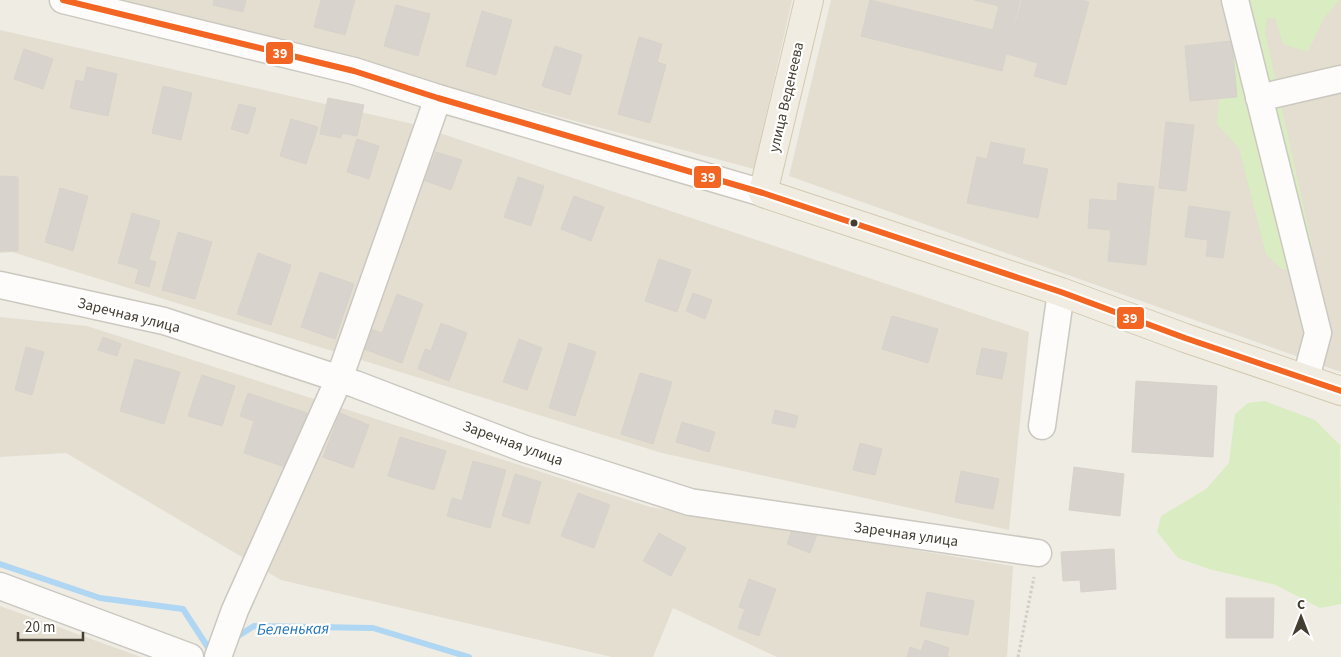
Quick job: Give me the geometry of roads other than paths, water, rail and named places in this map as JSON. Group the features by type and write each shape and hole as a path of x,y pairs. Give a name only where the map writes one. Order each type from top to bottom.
{"main road":[{"name":"улица Веденеева","path":"763,193 808,0"},
{"path":"763,193 1061,292 1185,338 1341,391"}],"street":[{"path":"63,0 354,71 438,98 763,193"},
{"path":"1235,0 1318,334 1306,378"},
{"path":"1259,98 1341,79"},
{"path":"218,657 235,610 339,379 438,98"},
{"name":"Заречная улица","path":"0,285 164,321 339,379 525,449 690,502 1038,553"},
{"path":"1042,426 1061,292"},
{"path":"0,586 190,657"}],"waterway":[{"name":"Беленькая","path":"0,564 100,598 183,609 211,652"},
{"name":"Беленькая","path":"235,638 254,626 373,628 469,657"}]}
